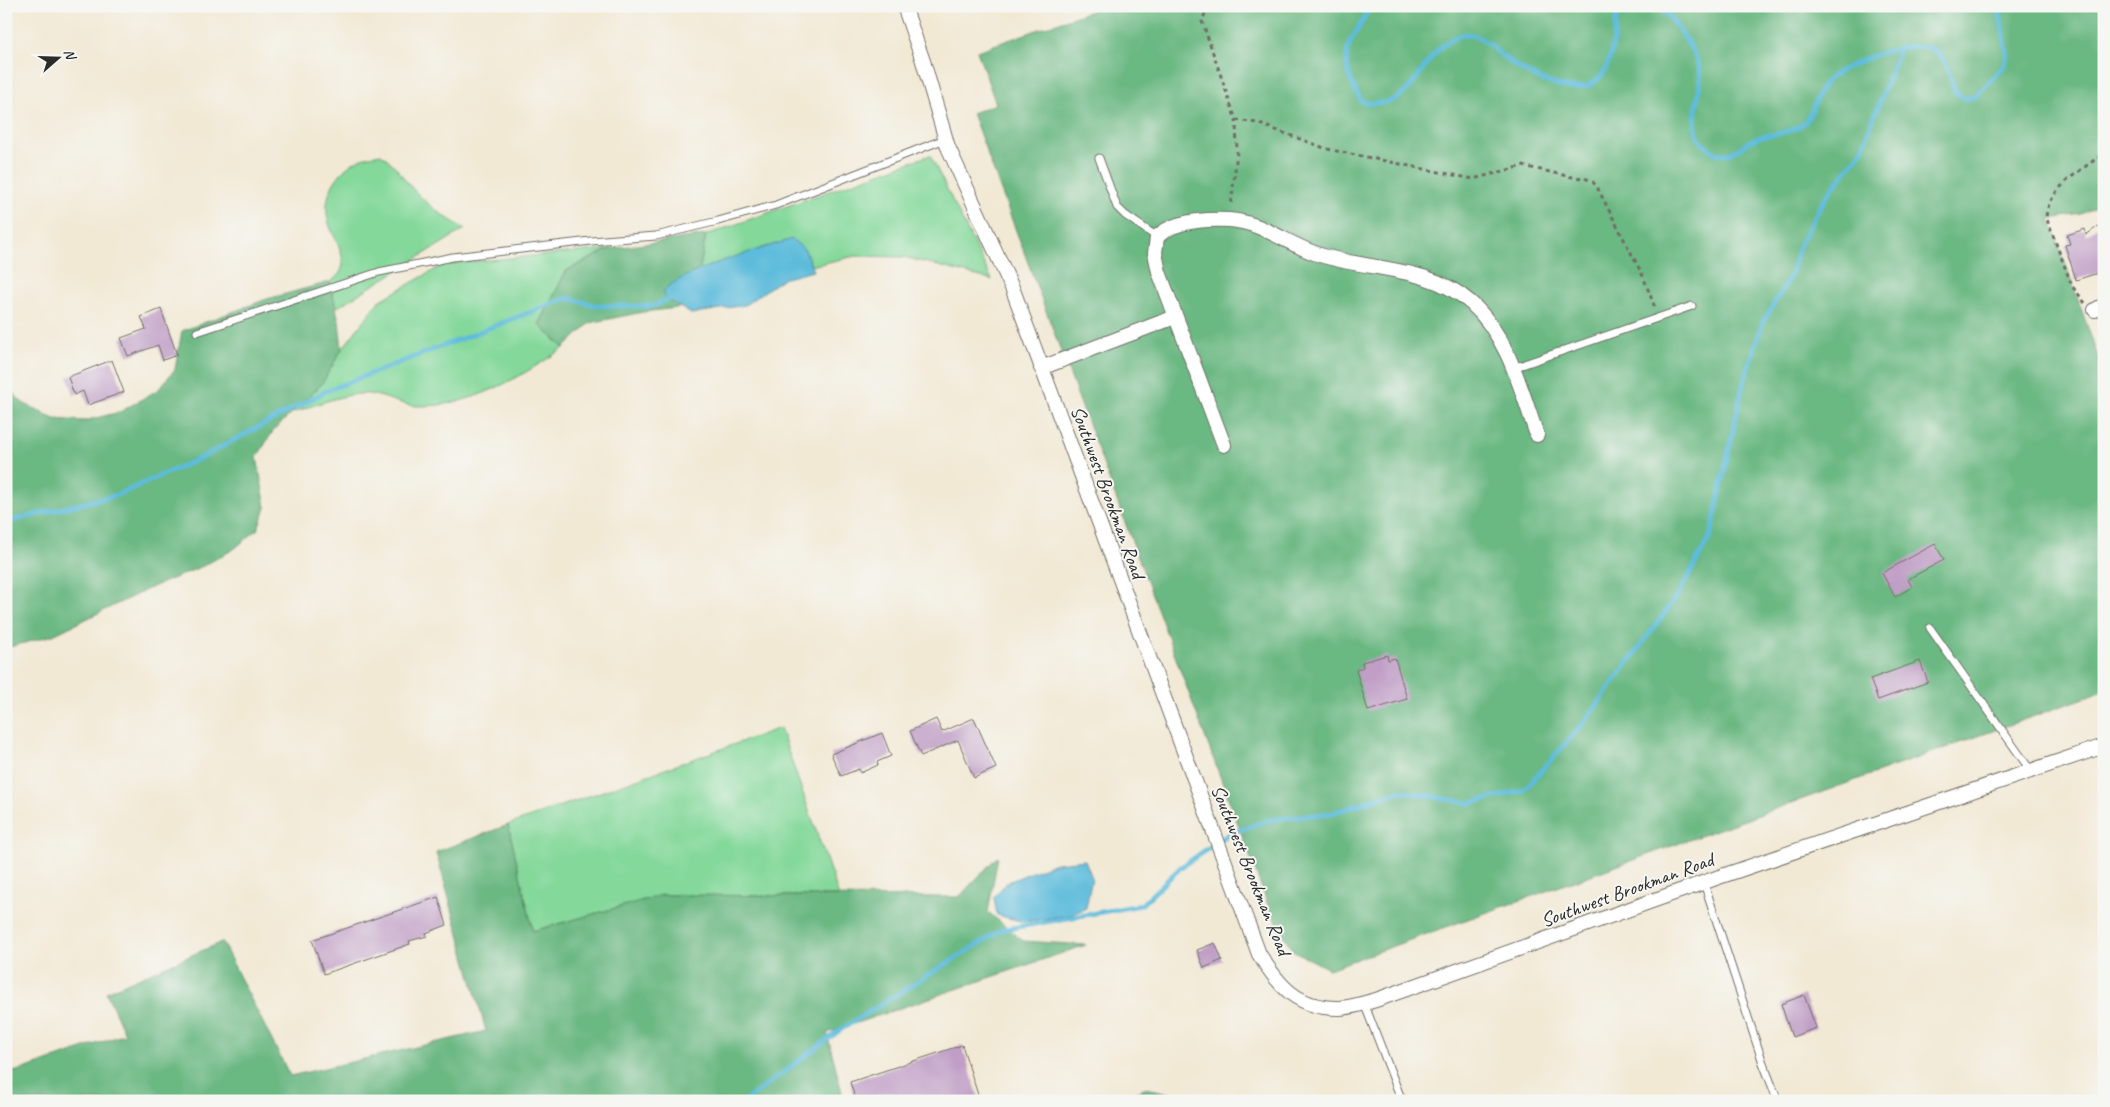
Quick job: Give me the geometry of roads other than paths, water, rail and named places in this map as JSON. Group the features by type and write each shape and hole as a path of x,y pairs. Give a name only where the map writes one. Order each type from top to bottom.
{"street":[{"name":"Southwest Brookman Road","path":"904,6 923,61 945,139 957,171 1013,290 1259,954 1274,979 1294,998 1338,1008 1364,1002 1522,949 1704,883 2104,746"},
{"path":"1224,446 1175,317 1159,272 1155,253 1157,237 1168,228 1181,224 1230,220 1252,225 1274,233 1317,254 1406,272 1423,277 1456,292 1472,304 1491,325 1513,368 1537,435"},
{"path":"1042,368 1175,317"}],"lane":[{"path":"197,332 379,272 453,257 591,241 656,236 718,222 776,205 945,139"},
{"path":"1099,158 1118,207 1125,216 1157,237"},
{"path":"1513,368 1692,306"},
{"path":"1930,628 2030,771"},
{"path":"1704,883 1763,1063 1778,1101"},
{"path":"1364,1002 1402,1101"}],"water":[{"path":"792,239 805,250 813,271 782,279 745,305 691,314 667,299 663,292 672,284 703,268"},
{"path":"1085,860 1092,878 1086,908 1071,915 1024,922 997,915 994,897 1006,883 1056,863"}],"waterway":[{"path":"1369,6 1349,45 1347,68 1362,102 1378,103 1391,101 1410,88 1442,46 1462,35 1473,36 1483,40 1511,63 1539,78 1554,84 1583,87 1595,81 1605,70 1612,47 1618,6"},
{"path":"1656,6 1676,26 1689,45 1698,64 1700,81 1695,124 1697,134 1702,143 1717,154 1728,154 1756,138 1790,130 1804,123 1810,115 1825,83 1833,76 1859,62 1891,50 1920,46 1930,48 1941,56 1944,61 1955,92 1965,99 1976,96 2005,65 2007,52 1999,9 2002,6"},
{"path":"745,1101 840,1030 1001,930 1141,905 1181,867 1229,834 1268,820 1333,813 1400,791 1470,803 1524,790 1583,724 1678,595 1711,535 1742,388 1763,322 1790,277 1800,244 1825,198 1861,152 1900,47"},
{"path":"6,522 117,495 201,458 326,391 567,298 598,306 653,306 673,297"}]}
